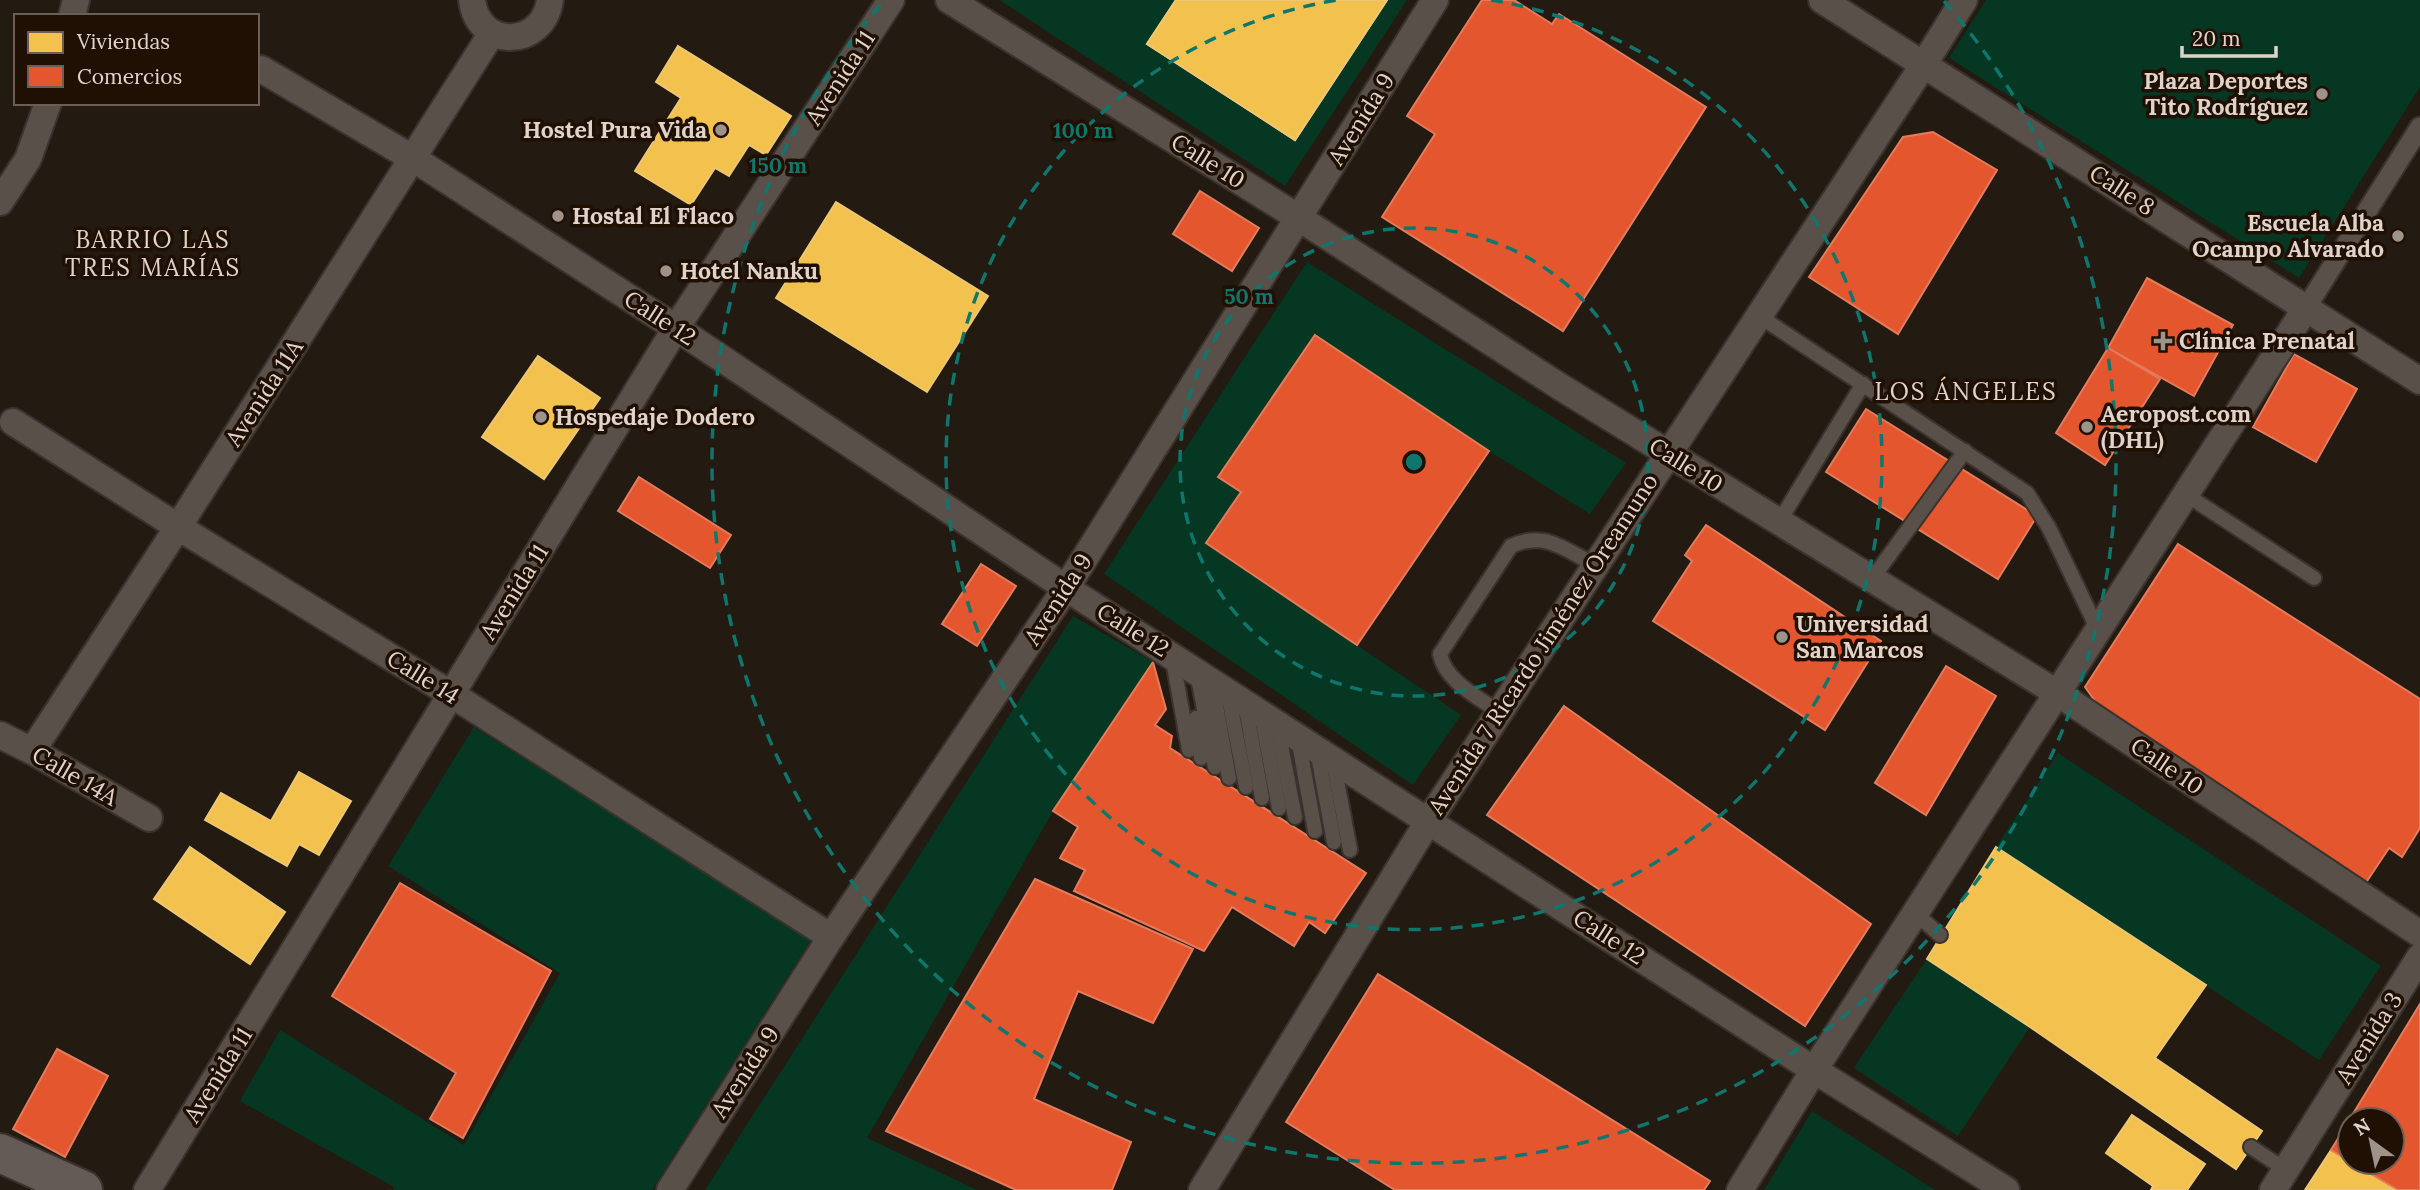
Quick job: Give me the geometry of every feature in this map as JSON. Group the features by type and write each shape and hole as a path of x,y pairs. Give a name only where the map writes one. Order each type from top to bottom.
{"main road":[{"path":"0,1153 83,1190"}],"street":[{"path":"472,0 475,15 482,26 505,37 530,33 540,25 547,14 550,0"},
{"name":"Avenida 11","path":"147,1190 676,328 891,0"},
{"name":"Calle 10","path":"949,0 1299,218 1667,454 2057,693 2420,934"},
{"name":"Avenida 9","path":"670,1190 831,937 1066,589 1435,0"},
{"name":"Calle 8","path":"1822,0 2420,381"},
{"name":"Avenida 7 Ricardo Jiménez Oreamuno","path":"1202,1190 1429,820 1964,0"},
{"name":"Avenida 11A","path":"32,751 414,159 492,33"},
{"name":"Calle 12","path":"261,69 414,159 676,328 1066,589 1814,1070 2006,1190"},
{"path":"1,201 28,159 47,105"},
{"path":"1740,1190 1814,1070 2420,127"},
{"name":"Calle 14","path":"13,422 178,527 451,694 831,937"},
{"name":"Calle 14A","path":"0,735 149,818"},
{"name":"Avenida 3","path":"2280,1180 2420,957"}],"lane":[{"path":"1759,316 2027,493 2039,509 2098,630"},
{"path":"1779,522 1863,384"},
{"path":"1872,579 1965,451"},
{"path":"2185,494 2314,578"},
{"path":"1499,712 1449,675 1442,666 1440,654 1511,546 1526,539 1544,539 1595,565"},
{"path":"1248,705 1195,754 1248,705"},
{"path":"1215,767 1248,705"},
{"path":"1230,778 1248,705"},
{"path":"1246,787 1248,705"},
{"path":"1248,705 1262,797"},
{"path":"1248,705 1279,808"},
{"path":"1248,705 1295,817"},
{"path":"1248,705 1315,831"},
{"path":"1248,705 1334,842"},
{"path":"1248,705 1350,850"},
{"path":"1915,914 1940,935"},
{"path":"2251,1147 2280,1180"}],"green space":[{"path":"999,0 1176,0 1147,44 1295,140 1387,0 1407,0 1285,186"},
{"path":"1986,0 2420,0 2420,87 2299,278 1949,58"},
{"path":"1307,262 1626,463 1590,514 1489,451 1315,335 1218,477 1241,492 1206,544 1461,715 1413,785 1104,574"},
{"path":"1073,616 1153,662 1053,811 867,1138 977,1190 705,1190"},
{"path":"474,727 811,940 652,1190 393,1190 394,1187 240,1101 280,1030 464,1145 560,973 388,866"},
{"path":"2058,753 2381,966 2319,1060 1996,847"},
{"path":"1927,959 2030,1027 1958,1136 1854,1068"},
{"path":"1812,1111 1935,1190 1764,1190"}],"building: Viviendas":[{"path":"1176,0 1387,0 1295,140 1147,44"},
{"path":"1176,0 1387,0 1295,140 1147,44"},
{"name":"Hostel Pura Vida","path":"678,46 791,116 766,155 749,145 729,176 715,168 691,205 635,171 681,98 656,82"},
{"path":"836,202 988,296 927,392 776,298"},
{"name":"Hospedaje Dodero","path":"538,356 600,398 544,479 482,437"},
{"path":"299,772 351,801 319,855 299,844 287,866 205,820 221,793 271,821"},
{"path":"190,847 285,912 250,964 154,899"},
{"path":"1996,847 2206,985 2155,1058 2262,1131 2236,1169 1927,959"},
{"path":"2132,1115 2205,1164 2187,1190 2151,1190 2153,1186 2106,1153"},
{"path":"2331,1150 2336,1153 2336,1176 2374,1176 2398,1190 2305,1190"}],"building: Comercios":[{"path":"1482,0 1514,0 1552,24 1559,14 1706,107 1563,331 1382,217 1435,134 1407,116"},
{"path":"1933,132 1997,170 1898,334 1809,277 1903,137"},
{"path":"1200,191 1259,228 1232,271 1173,234"},
{"path":"2147,278 2233,325 2194,396 2108,348"},
{"path":"1315,335 1489,451 1357,645 1206,543 1241,492 1218,477"},
{"path":"2108,348 2160,379 2105,465 2056,433"},
{"path":"2294,354 2357,389 2316,462 2253,427"},
{"path":"1866,409 2037,516 1998,579 1826,472"},
{"path":"639,477 731,535 710,568 618,511"},
{"path":"1706,525 1881,641 1825,730 1653,621 1692,561 1685,555"},
{"path":"2178,544 2420,699 2420,828 2402,857 2389,848 2365,884 2100,708 2085,687"},
{"path":"981,564 1016,586 977,646 942,624"},
{"path":"1153,662 1166,709 1155,725 1172,736 1170,748 1366,873 1325,933 1309,922 1294,946 1232,907 1204,951 1074,891 1085,870 1060,858 1078,827 1053,811"},
{"path":"1946,666 1996,696 1926,815 1875,783"},
{"path":"1564,706 1871,924 1805,1026 1487,815"},
{"path":"1035,879 1193,949 1153,1023 1078,991 1034,1099 1131,1142 1112,1190 1016,1190 886,1131"},
{"path":"400,883 551,971 463,1138 430,1119 456,1073 332,996"},
{"path":"1378,974 1710,1181 1704,1190 1395,1190 1286,1122"},
{"path":"2420,1004 2420,1190 2398,1190 2374,1176 2406,1176 2406,1106 2358,1106"},
{"path":"57,1049 108,1076 65,1157 13,1129"}],"place":[{"name":"Plaza Deportes Tito Rodríguez","path":"2322,94"},
{"name":"Hostel Pura Vida","path":"721,130"},
{"name":"Hostal El Flaco","path":"558,216"},
{"name":"Escuela Alba Ocampo Alvarado","path":"2398,236"},
{"name":"Hotel Nanku","path":"666,271"},
{"name":"Clínica Prenatal","path":"2163,341"},
{"name":"Hospedaje Dodero","path":"541,417"},
{"name":"Aeropost.com (DHL)","path":"2087,427"},
{"name":"Universidad San Marcos","path":"1782,637"}],"district":[{"name":"BARRIO LAS TRES MARÍAS","path":"153,254"},
{"name":"LOS ÁNGELES","path":"1966,392"}]}
